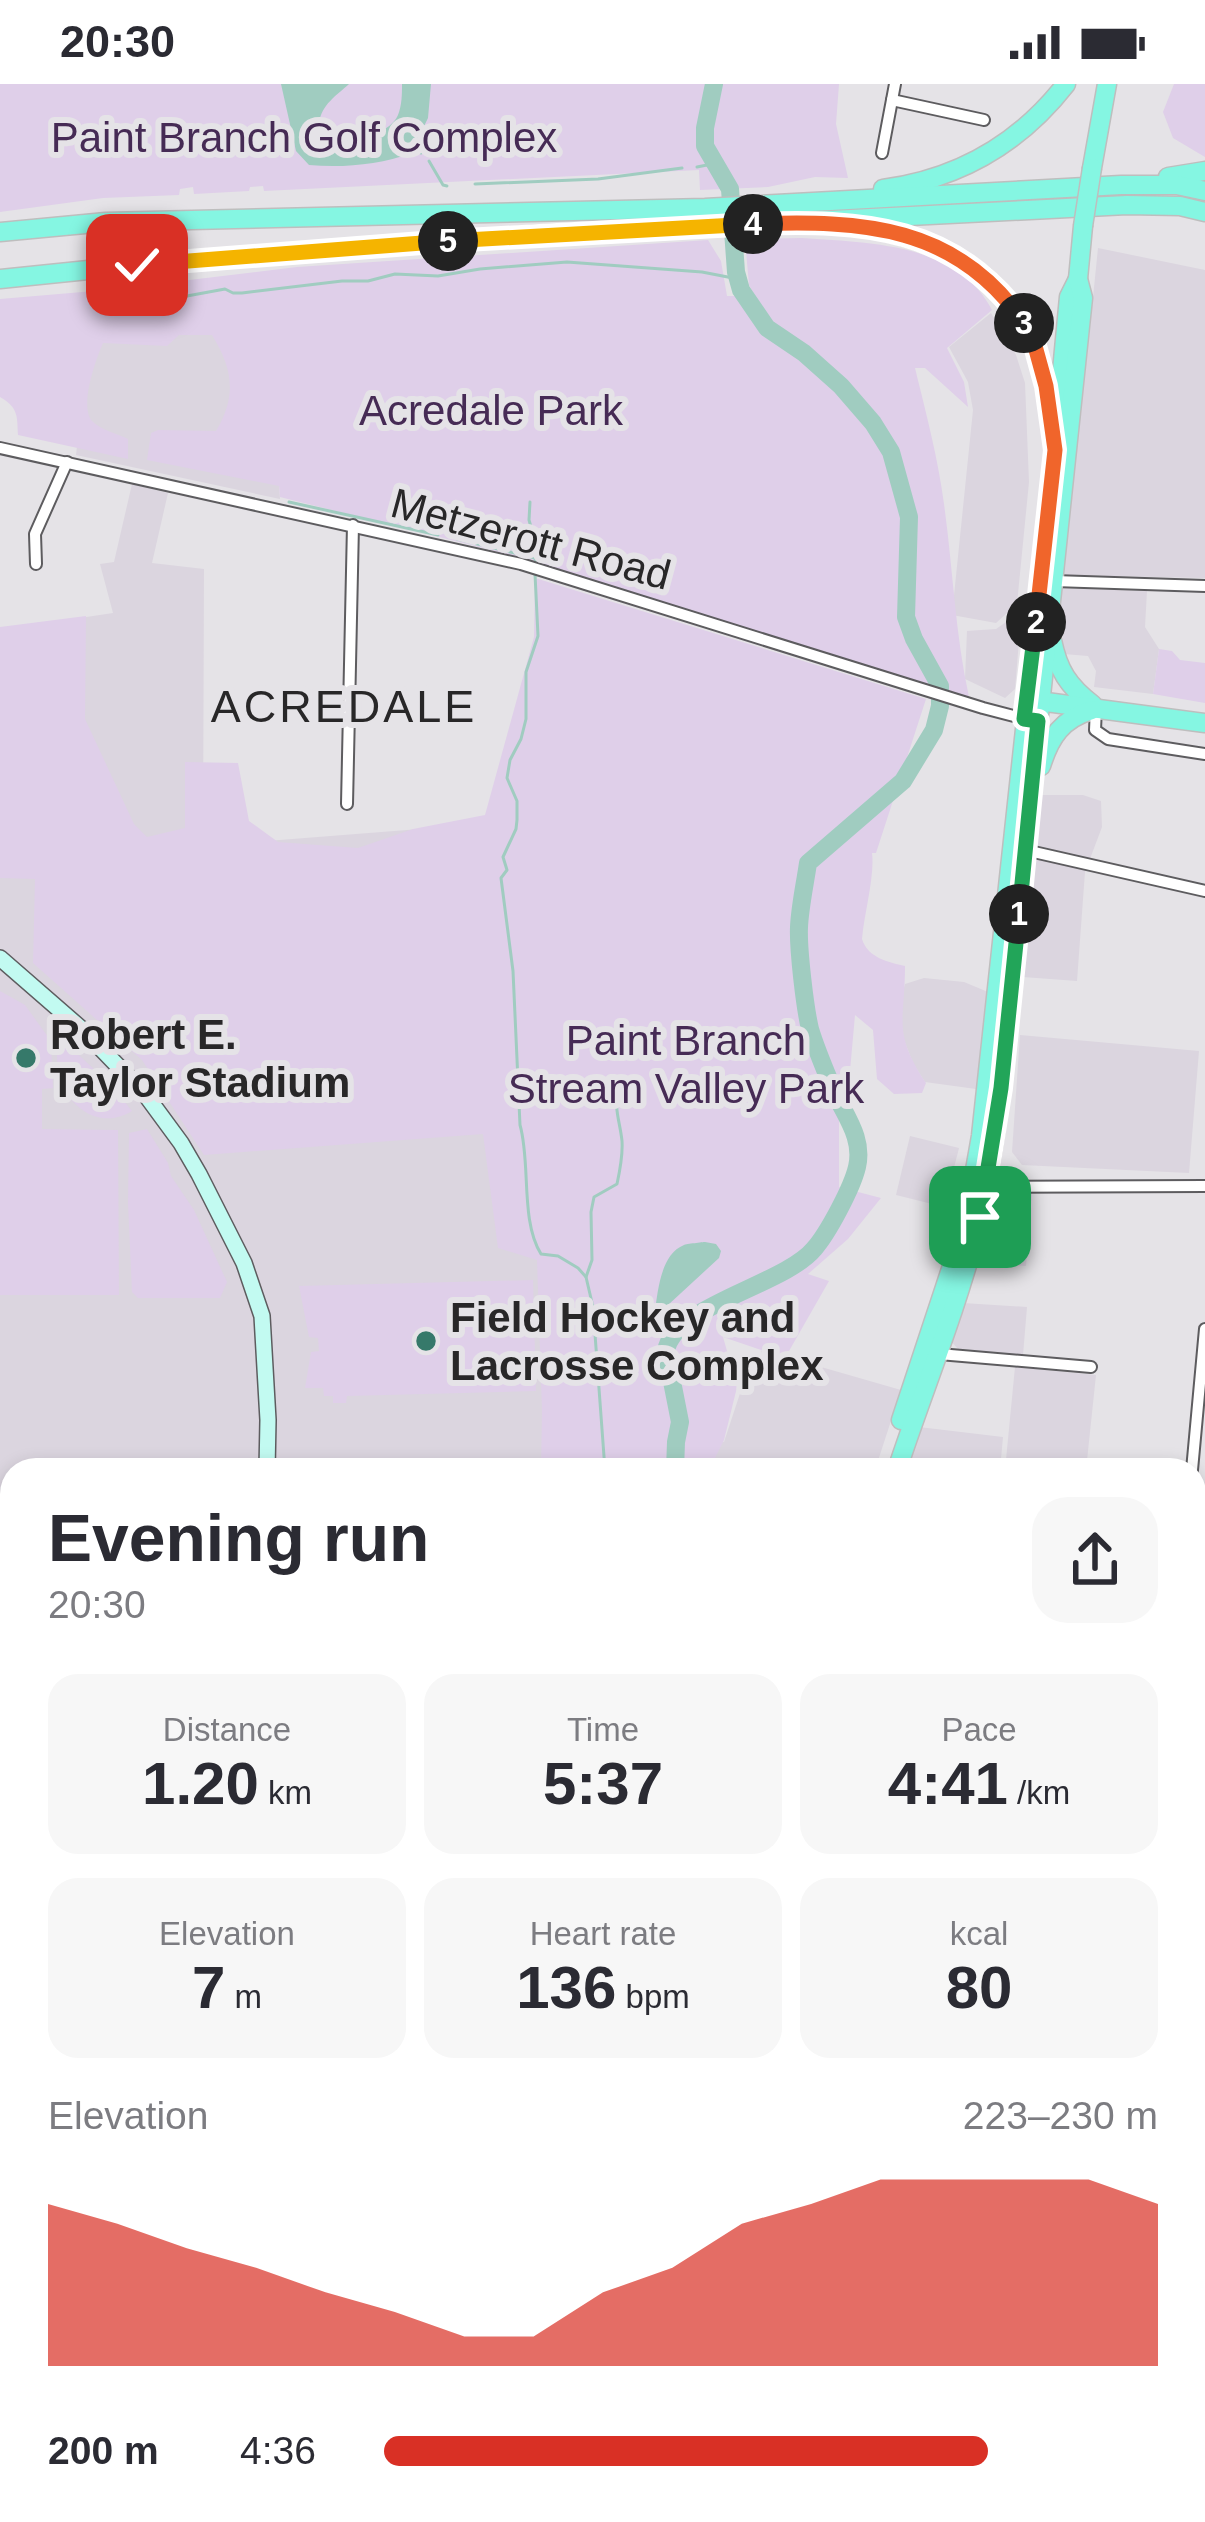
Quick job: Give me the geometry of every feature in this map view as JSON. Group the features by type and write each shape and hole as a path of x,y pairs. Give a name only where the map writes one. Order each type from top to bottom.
{"main road":[{"path":"759,214 914,184 953,171 1007,143 1066,84"},
{"path":"900,1458 939,1354 986,1187 1001,1088 1030,800 1033,710 1049,626 1083,298 1078,279 1083,226 1108,89"},
{"path":"0,279 534,235 1184,176 1205,170"},
{"path":"984,194 1121,185 1177,185 1205,191"},
{"path":"817,221 1127,206 1180,206 1205,212"},
{"path":"759,214 916,238 964,261 997,288 1024,323 1046,386 1055,450"},
{"path":"0,232 225,218 705,217"},
{"path":"888,1458 969,1204 1033,710 1069,297 1078,279"},
{"path":"1049,626 1062,674 1096,708"},
{"path":"1033,710 1096,708 1202,722"},
{"path":"1030,800 1054,734 1078,714 1096,708"}],"street":[{"path":"882,153 895,84"},
{"path":"892,100 984,120"},
{"name":"Metzerott Road","path":"0,448 534,567 952,698 1033,710"},
{"path":"37,564 35,534 67,462"},
{"path":"347,804 353,525"},
{"path":"1054,581 1205,586"},
{"path":"1096,708 1095,730 1108,739 1205,754"},
{"path":"1025,850 1205,891"},
{"path":"0,958 85,1032 145,1094 200,1174 244,1263 262,1316 267,1458"},
{"path":"986,1187 1205,1186"},
{"path":"1193,1458 1205,1329"},
{"path":"939,1354 1091,1367"}],"shaded area":[{"path":"281,84 349,84 321,116 319,123 331,137 358,137 386,128 398,115 402,84 431,84 428,118 411,153 361,165 309,165 296,151"},
{"path":"1098,248 1205,270 1205,578 1060,575"},
{"path":"263,288 280,499 76,455 95,293"},
{"path":"991,313 1016,355 1025,383 1029,482 1016,614 1007,613 996,623 952,615 973,410 968,382 949,347"},
{"path":"132,484 168,493 152,563 204,569 203,846 509,822 526,986 548,1458 0,1458 0,630 113,613 100,564 114,562"},
{"path":"1059,588 1147,591 1145,627 1159,649 1153,694 1094,687 1096,671 1088,656 1064,654"},
{"path":"1021,616 1015,689 1005,698 965,679 967,631 996,629"},
{"path":"1041,795 1083,795 1101,801 1102,827 1085,872 1077,981 1023,977"},
{"path":"924,978 964,982 988,992 976,1089 925,1082 913,1063 902,1035 901,999 905,984"},
{"path":"1020,1035 1199,1051 1189,1173 1022,1165 1012,1152"},
{"path":"910,1136 959,1148 944,1207 896,1195"},
{"path":"1032,1193 1026,1266 975,1262 993,1195"},
{"path":"716,1244 719,1258 668,1305 655,1311 670,1256 684,1245"},
{"path":"963,1303 1027,1307 1023,1355 958,1349 951,1341"},
{"path":"762,1350 901,1390 879,1458 714,1458 716,1440 724,1442 752,1357 759,1359"},
{"path":"1015,1367 1096,1375 1087,1458 1006,1458"},
{"path":"919,1427 1003,1437 1001,1458 910,1458"}],"green space":[{"name":"Paint Branch Golf Complex","path":"0,84 839,84 836,124 848,178 815,177 768,187 700,190 699,170 264,191 263,186 194,194 193,187 180,189 179,195 103,198 0,212"},
{"path":"1174,84 1205,84 1205,157 1173,138 1163,112"},
{"name":"Acredale Park","path":"745,239 882,245 934,259 957,271 992,310 947,348 964,382 968,407 925,368 915,368 941,487 969,697 491,550 280,497 279,486 147,460 151,433 216,431 223,418 230,383 212,335 179,335 167,346 103,343 90,382 88,414 99,426 128,439 128,459 18,435 14,409 0,397 0,299 297,267 708,240 721,261 727,296 755,296 749,285"},
{"name":"Paint Branch Stream Valley Park","path":"535,578 926,699 876,853 872,853 862,939 874,955 905,966 904,1038 926,1083 922,1093 894,1094 877,1079 873,1030 855,1015 850,1071 843,1070 839,1187 881,1198 848,1239 808,1274 829,1281 785,1358 723,1337 741,1371 715,1458 541,1458 537,1260 498,1248 483,1134 204,1155 142,1060 33,963 35,879 0,878 0,627 86,616 85,719 134,824 147,837 185,828 185,762 238,763 249,821 278,842 358,848 413,829 485,815 534,637"},
{"path":"1159,649 1172,651 1180,660 1205,663 1205,703 1153,694"},
{"path":"0,991 25,1005 51,1041 53,1088 42,1089 42,1129 118,1130 119,1295 0,1295"},
{"path":"67,1044 132,1111 100,1118 73,1101 58,1070 57,1051"},
{"path":"147,1129 194,1210 227,1282 220,1298 138,1298 132,1292 129,1133"},
{"name":"Field Hockey and Lacrosse Complex","path":"533,1280 536,1391 347,1396 346,1403 333,1403 333,1396 324,1396 323,1388 305,1388 311,1352 319,1351 318,1338 309,1337 299,1286"}],"waterway":[{"path":"675,1458 680,1422 666,1351 673,1335 708,1308 779,1274 814,1249 839,1210 857,1167 855,1136 818,1052 806,1007 799,927 808,863 903,781 934,730 940,706 940,686 906,617 909,517 891,452 841,386 767,328 741,290 730,189 705,146 714,84"},
{"path":"414,147 421,153"},
{"path":"429,161 447,186"},
{"path":"697,167 707,165 721,173"},
{"path":"475,184 598,179 682,168"},
{"path":"187,296 567,262 738,279"},
{"path":"289,502 438,535"},
{"path":"530,502 535,565"},
{"path":"457,539 535,558"},
{"path":"535,574 538,636 526,672 526,719 507,778 517,801 517,820 503,857 507,870 501,878 513,971 530,1225 541,1254 558,1256 586,1277"},
{"path":"604,1458 593,1307 586,1277 592,1260 594,1197 617,1184 620,1168 619,1088"},
{"path":"655,1311 654,1322 668,1340"}],"place":[{"name":"Robert E. Taylor Stadium","path":"26,1058"},
{"name":"Field Hockey and Lacrosse Complex","path":"426,1341"}],"district":[{"name":"ACREDALE","path":"344,706"}],"route":[{"path":"137,265 534,235 817,221 916,238 964,261 997,288 1035,346 1055,450 1024,719 1038,721 1001,1088 980,1217"}]}
